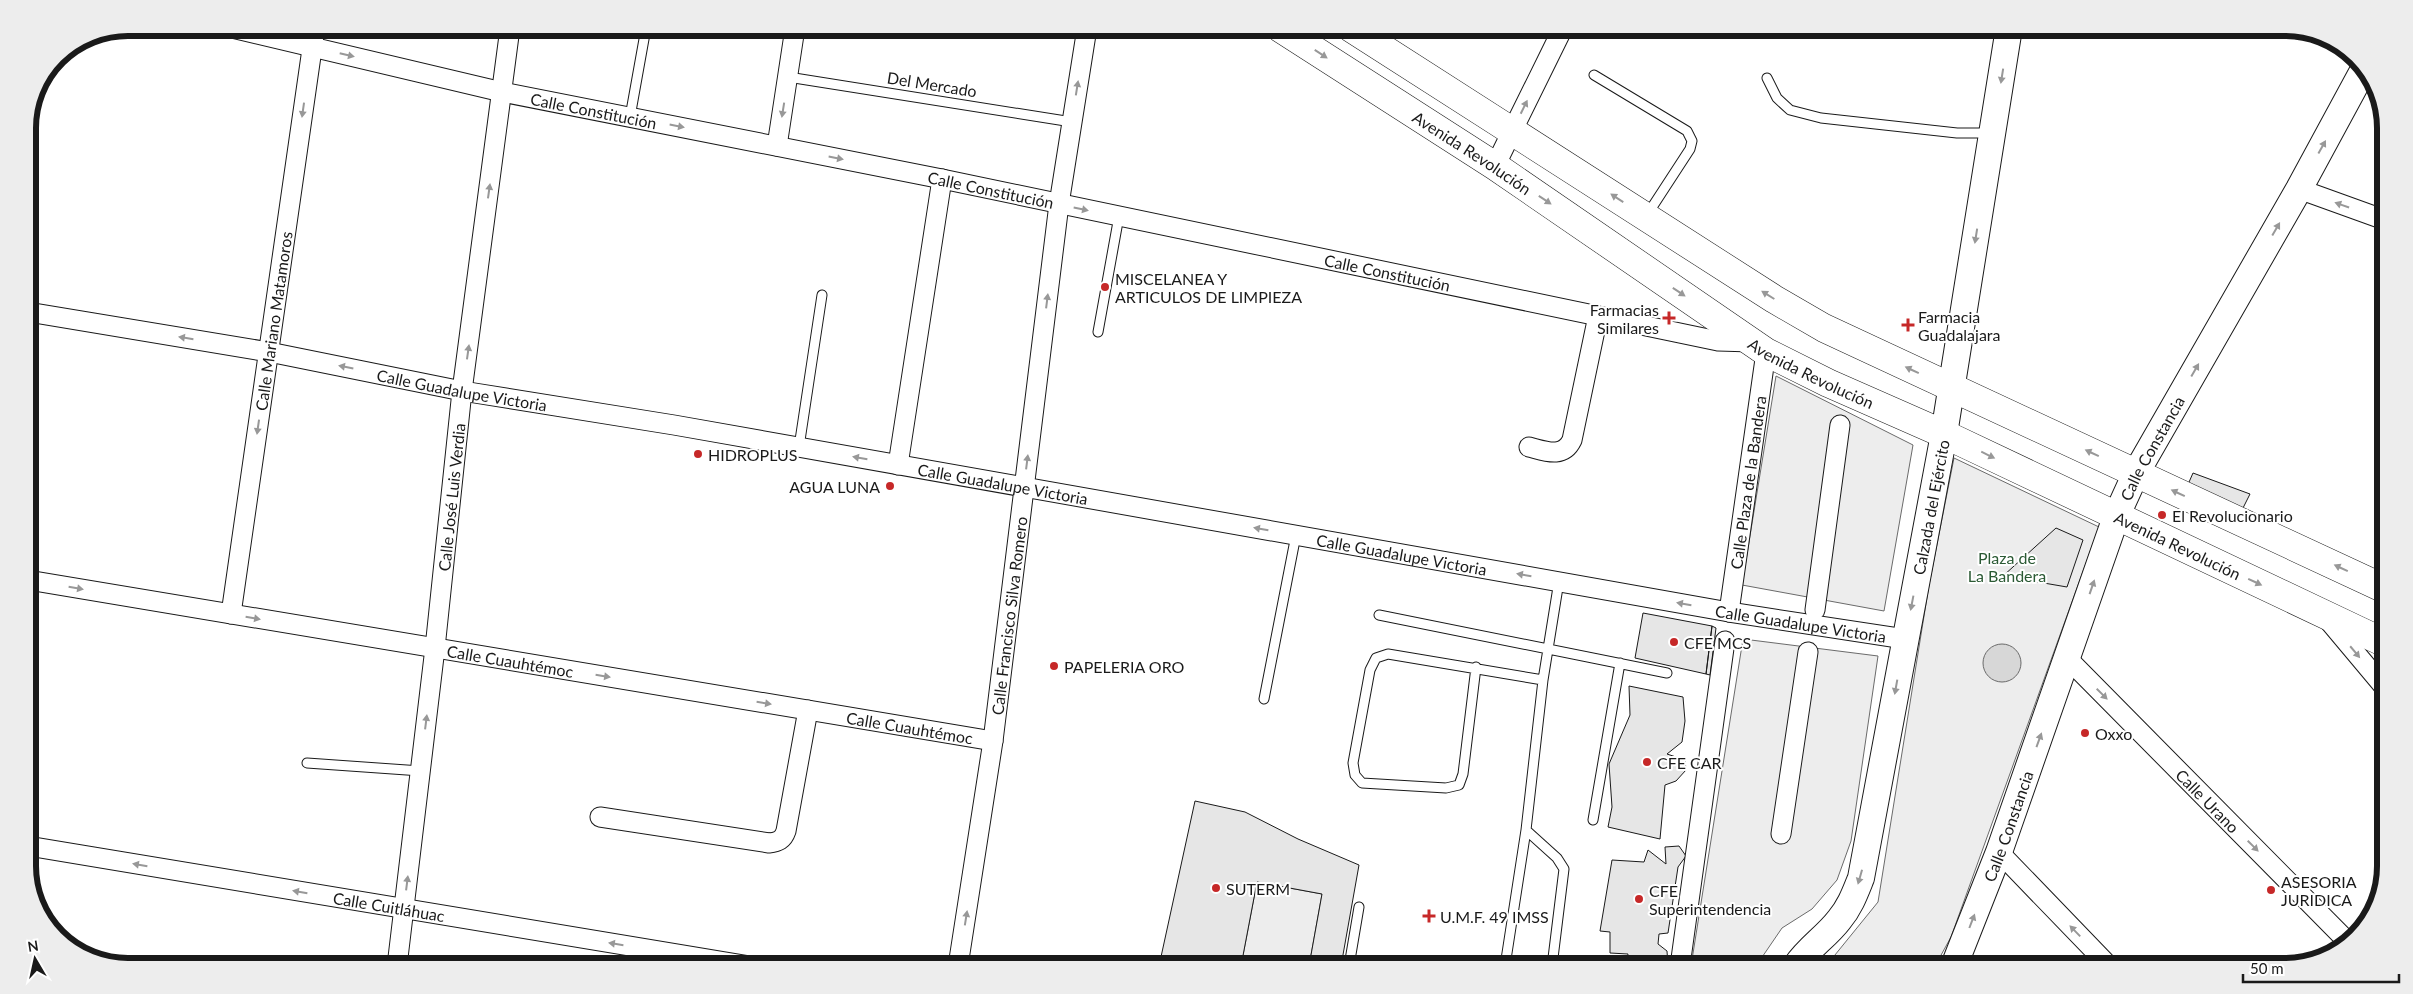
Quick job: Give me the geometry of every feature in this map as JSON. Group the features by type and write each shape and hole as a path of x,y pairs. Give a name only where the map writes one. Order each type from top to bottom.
{"main road":[{"name":"Avenida Revolución","path":"1292,36 1495,166 1759,347 1828,383 1944,434 2377,639"},
{"path":"1364,36 1646,217 1824,328 2377,585"},
{"name":"Calzada del Ejército","path":"1802,958 1839,920 1853,899 1861,878 1944,434 2008,36"},
{"name":"Calle Constancia","path":"1957,958 1999,852 2068,659 2116,517 2136,473 2299,189 2360,76"}],"street":[{"name":"Calle Constitución","path":"268,36 502,92 942,179 1718,342 1759,347"},
{"name":"Calle Mariano Matamoros","path":"231,614 313,36"},
{"name":"Calle José Luis Verdia","path":"398,958 435,648 462,391 509,36"},
{"path":"778,146 794,36"},
{"name":"Calle Francisco Silva Romero","path":"959,958 993,740 1059,204 1086,36"},
{"path":"1495,166 1559,36"},
{"name":"Calle Guadalupe Victoria","path":"898,465 942,179"},
{"path":"2299,189 2377,217"},
{"name":"Calle Guadalupe Victoria","path":"36,313 268,352 462,391 799,447 1729,612 1905,640"},
{"path":"1529,447 1553,452 1562,452 1568,448 1572,440 1598,316"},
{"name":"Calle Plaza de la Bandera","path":"1729,612 1759,347"},
{"path":"1815,610 1840,425"},
{"name":"Calle Cuauhtémoc","path":"36,581 993,740"},
{"path":"2324,615 2377,677"},
{"path":"1681,958 1725,641"},
{"path":"1781,834 1808,652"},
{"name":"Calle Urano","path":"2068,659 2343,937"},
{"path":"600,817 769,843 777,842 783,838 786,831 808,710"},
{"name":"Calle Cuitláhuac","path":"36,847 701,958"},
{"path":"1999,852 2101,958"}],"lane":[{"path":"630,117 645,36"},
{"path":"1594,75 1687,131 1692,141 1690,149 1646,217"},
{"name":"Del Mercado","path":"788,77 1072,122"},
{"path":"1767,78 1777,98 1790,110 1821,118 1956,133 1992,133"},
{"path":"1098,332 1119,216"},
{"path":"799,447 822,295"},
{"path":"1264,699 1296,535"},
{"path":"1506,958 1526,830 1543,680 1560,581"},
{"path":"1379,615 1667,673"},
{"path":"1476,668 1463,774 1459,785 1446,788 1362,783 1355,775 1353,763 1370,670 1376,658 1388,654 1476,668 1543,680"},
{"path":"1593,820 1620,663"},
{"path":"307,763 420,771"},
{"path":"1526,830 1557,858 1564,869 1553,958"},
{"path":"1350,958 1359,907"}],"green space":[{"path":"1776,376 1913,445 1884,611 1742,585"},
{"name":"Plaza de La Bandera","path":"1954,458 2099,527 1951,937 1939,958 1832,958 1878,902 1929,585"},
{"path":"1743,639 1878,656 1851,841 1837,880 1812,909 1782,928 1761,958 1692,958"},
{"path":"1257,882 1322,894 1310,958 1243,958"}],"shaded area":[{"path":"2002,644 2016,649 2021,663 2016,677 2002,682 1988,677 1983,663 1988,649"}],"building":[{"path":"2193,473 2250,494 2240,514 2186,489"},
{"path":"2056,528 2083,540 2067,587 2003,576"},
{"name":"CFE MCS","path":"1643,613 1712,626 1706,674 1635,658"},
{"path":"1712,626 1716,628 1710,675 1706,674"},
{"name":"CFE CAR","path":"1629,686 1683,697 1685,721 1682,742 1667,754 1685,760 1686,770 1676,781 1665,785 1660,839 1608,827 1612,807 1609,764 1630,715"},
{"name":"SUTERM","path":"1195,801 1245,812 1298,839 1359,865 1342,958 1310,958 1322,894 1257,882 1243,958 1161,958"},
{"name":"CFE Superintendencia","path":"1679,846 1686,856 1678,867 1668,933 1659,934 1658,944 1667,951 1667,958 1627,958 1628,954 1610,953 1610,932 1600,931 1612,860 1644,862 1648,850 1666,864 1665,847"}],"place":[{"name":"MISCELANEA Y ARTICULOS DE LIMPIEZA","path":"1105,287"},
{"name":"Farmacias Similares","path":"1669,318"},
{"name":"Farmacia Guadalajara","path":"1908,325"},
{"name":"HIDROPLUS","path":"698,454"},
{"name":"AGUA LUNA","path":"890,486"},
{"name":"El Revolucionario","path":"2162,515"},
{"name":"CFE MCS","path":"1674,642"},
{"name":"PAPELERIA ORO","path":"1054,666"},
{"name":"Oxxo","path":"2085,733"},
{"name":"CFE CAR","path":"1647,762"},
{"name":"SUTERM","path":"1216,888"},
{"name":"ASESORIA JURIDICA","path":"2271,890"},
{"name":"CFE Superintendencia","path":"1639,899"},
{"name":"U.M.F. 49 IMSS","path":"1429,916"}]}
